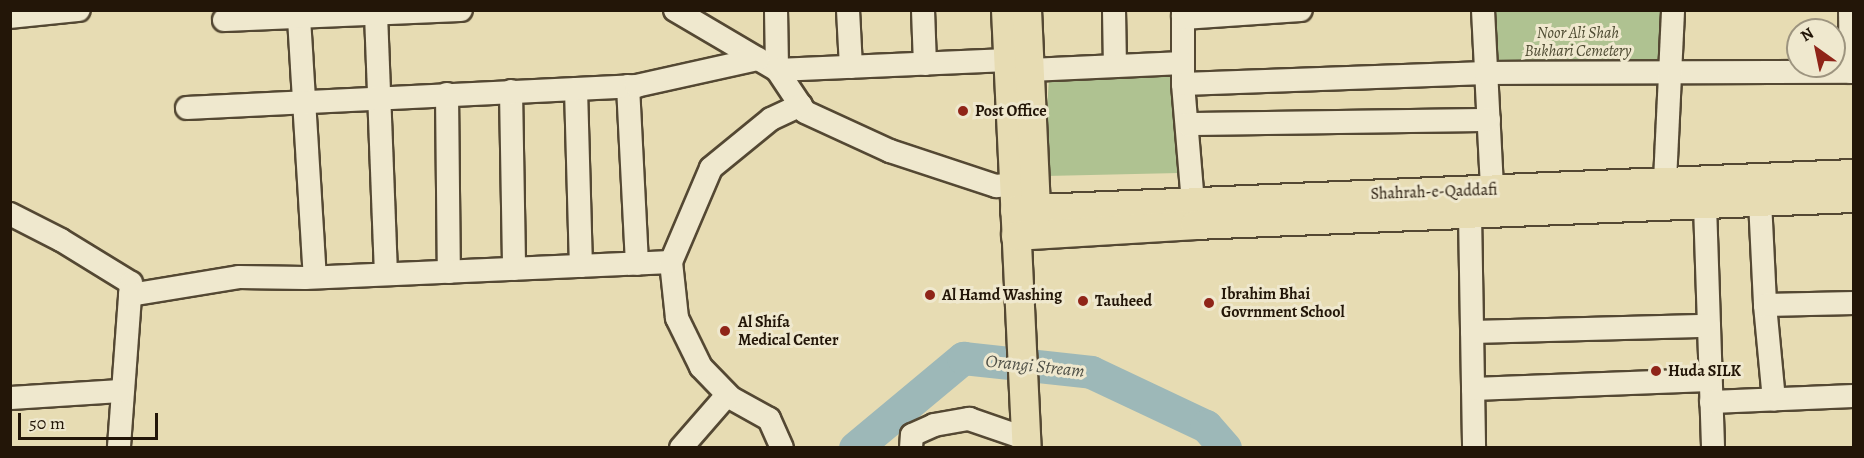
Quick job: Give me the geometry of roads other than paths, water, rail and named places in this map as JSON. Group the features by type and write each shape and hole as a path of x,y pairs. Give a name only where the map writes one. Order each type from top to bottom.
{"main road":[{"path":"1006,10 1019,65"},
{"path":"1027,10 1019,65 1027,443"},
{"name":"Shahrah-e-Qaddafi","path":"1023,222 1193,202 1854,174"},
{"name":"Shahrah-e-Qaddafi","path":"1023,222 1470,214 1854,198"}],"street":[{"path":"10,17 80,10"},
{"path":"224,20 461,10"},
{"path":"675,10 768,64 805,112 890,151 996,186 1023,222"},
{"path":"768,64 776,10"},
{"path":"848,10 851,67"},
{"path":"923,10 925,64"},
{"path":"1114,10 1115,66"},
{"path":"1193,202 1183,73 1183,14 1301,10"},
{"path":"1483,10 1492,190"},
{"path":"1665,182 1674,10"},
{"path":"187,108 304,100 628,86 768,64 851,67 925,64 1115,66 1183,73 1852,72 1850,10"},
{"path":"376,14 386,274"},
{"path":"305,15 304,100 315,277"},
{"path":"628,86 637,264"},
{"path":"576,89 581,266"},
{"path":"511,91 514,269"},
{"path":"447,94 449,272"},
{"path":"783,447 769,418 728,395 701,368 677,318 671,262 711,168 771,119 801,105"},
{"path":"1187,124 1489,120"},
{"path":"1760,201 1765,305 1774,400"},
{"path":"1705,205 1713,447"},
{"path":"10,214 61,240 130,283 119,447"},
{"path":"1470,214 1474,447"},
{"path":"129,294 239,277 315,277 671,262"},
{"path":"1765,305 1854,303"},
{"path":"1472,332 1709,326"},
{"path":"1473,388 1710,391 1774,400 1854,396"},
{"path":"10,398 121,391"},
{"path":"681,447 728,395"},
{"path":"911,447 912,435 934,425 969,419 1027,443"}],"waterway":[{"name":"Orangi Stream","path":"855,448 963,358 1091,372 1206,426 1225,448"}],"place":[{"name":"Post Office","path":"963,111"},
{"name":"Al Hamd Washing","path":"930,295"},
{"name":"Tauheed","path":"1083,301"},
{"name":"Ibrahim Bhai Govrnment School","path":"1209,303"},
{"name":"Al Shifa Medical Center","path":"725,331"},
{"name":"Huda SILK","path":"1656,371"}],"park label":[{"name":"Noor Ali Shah Bukhari Cemetery","path":"1578,42"}]}
